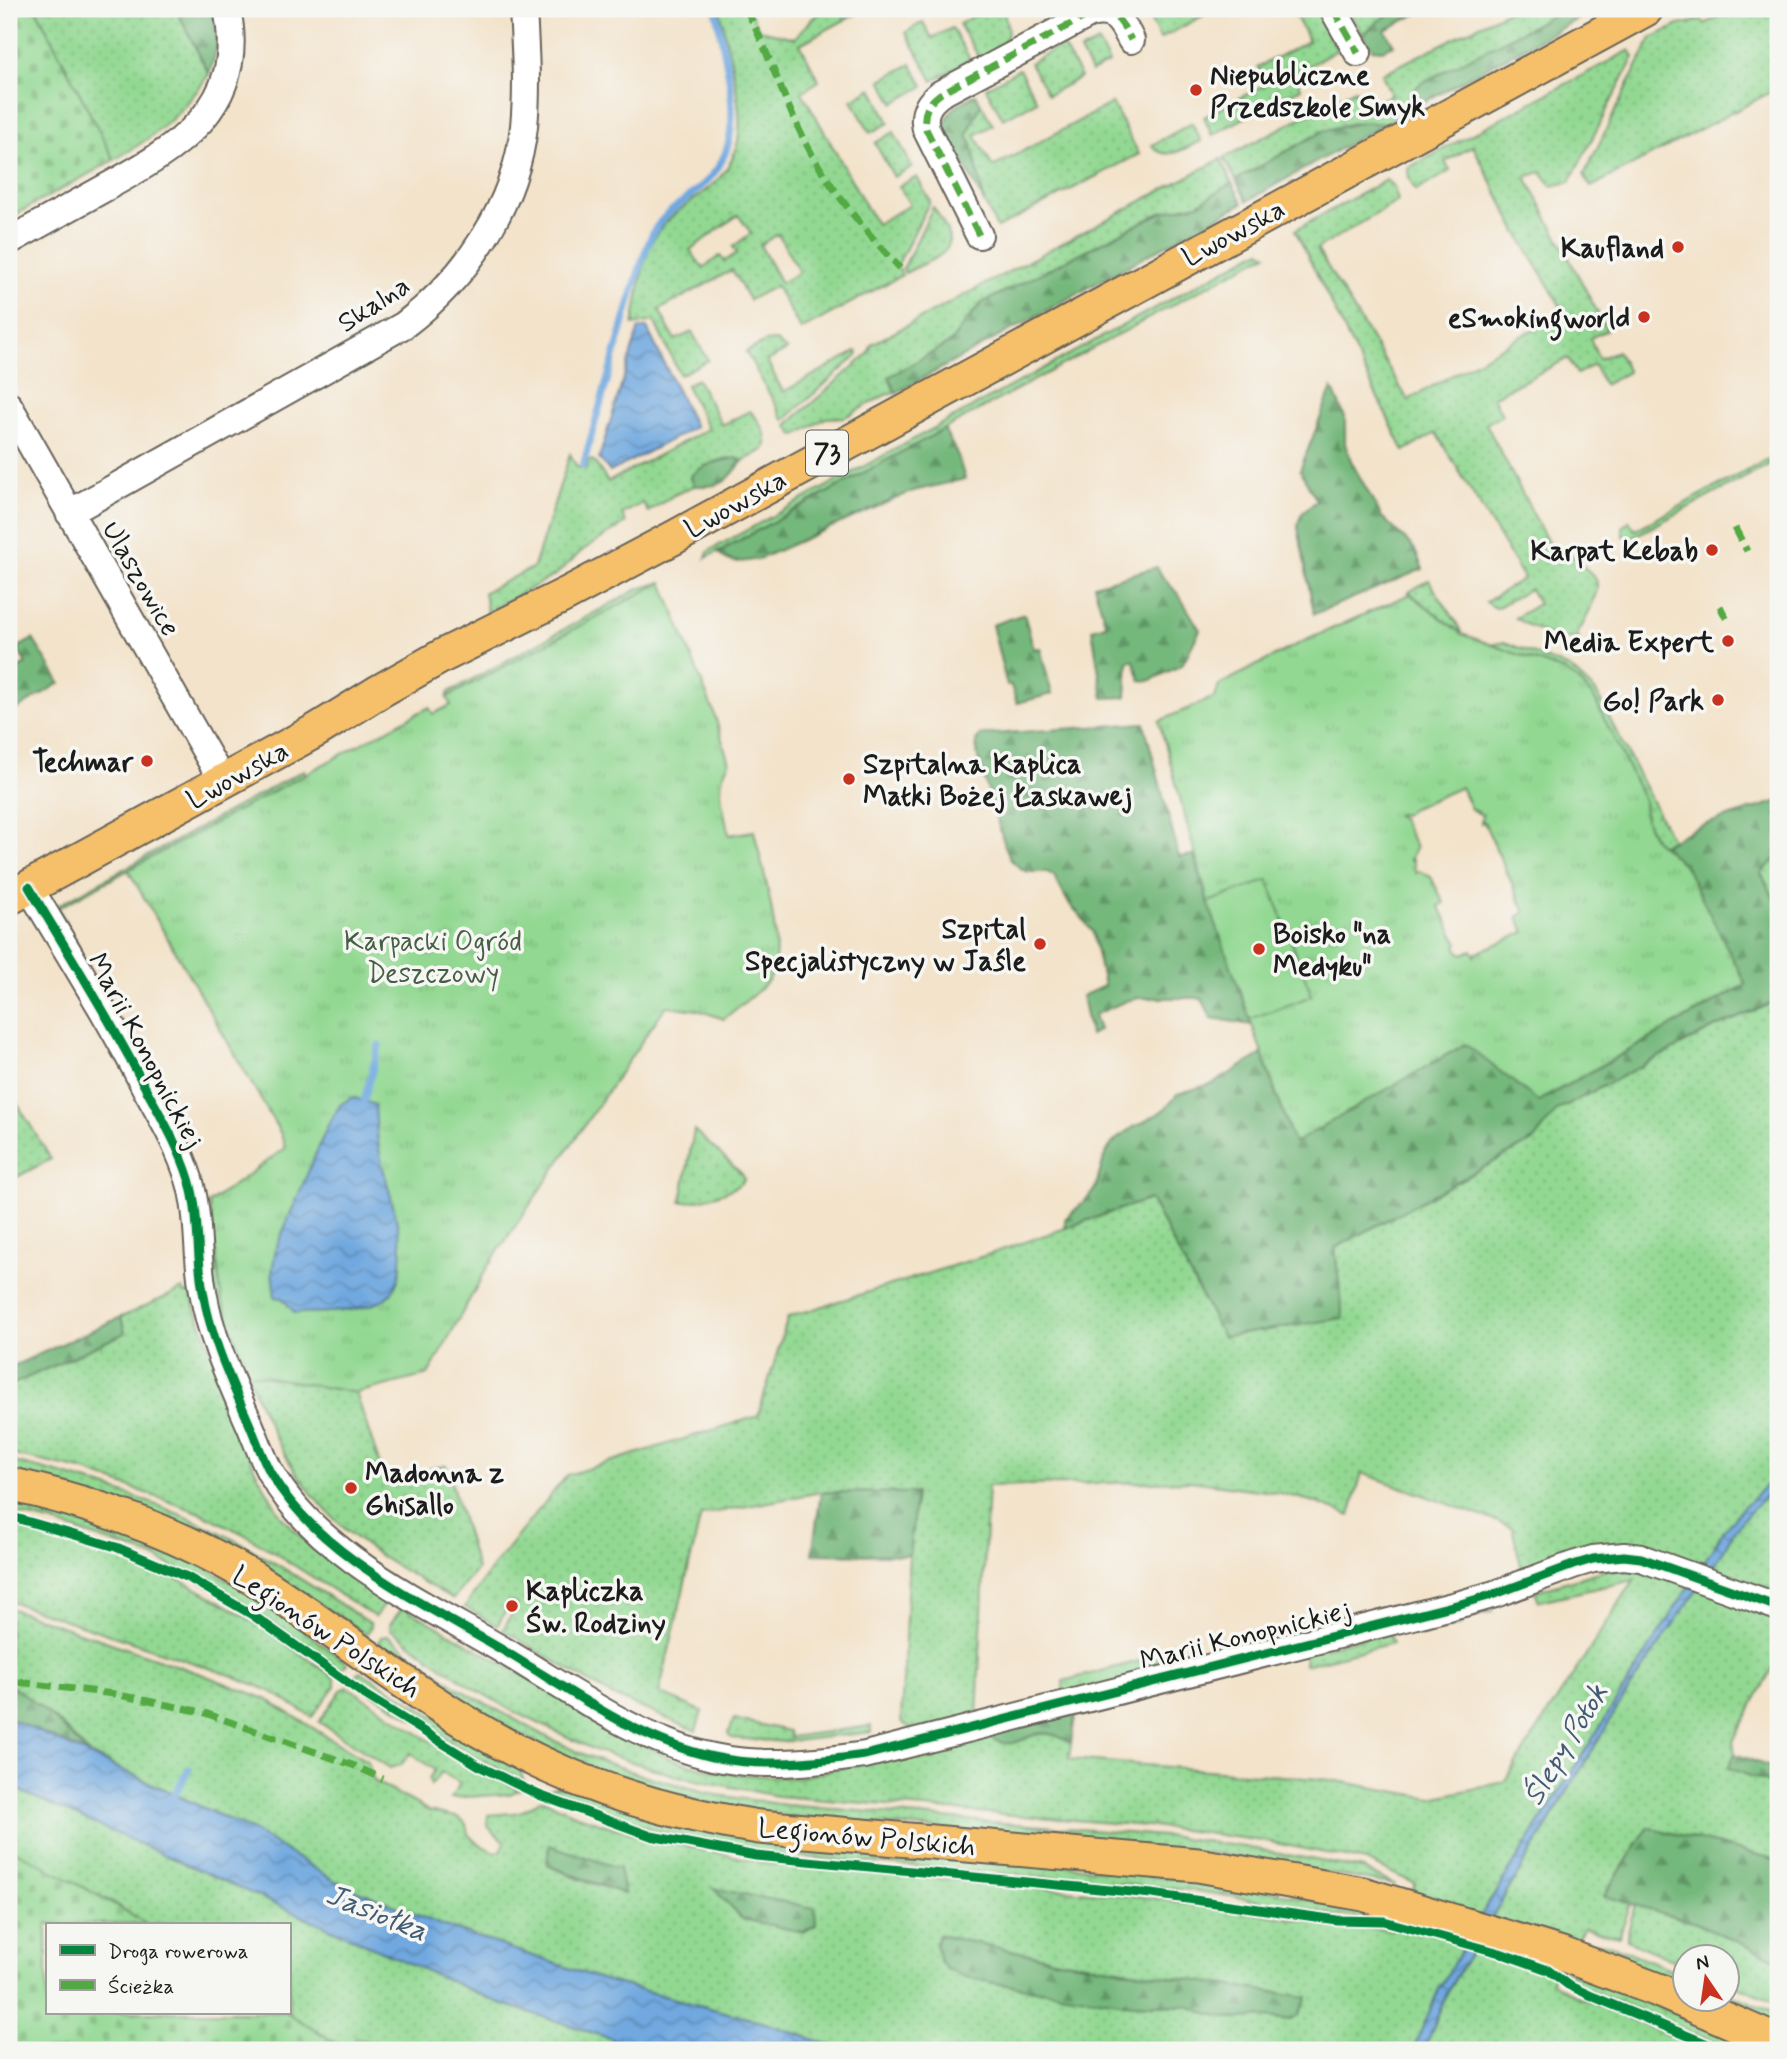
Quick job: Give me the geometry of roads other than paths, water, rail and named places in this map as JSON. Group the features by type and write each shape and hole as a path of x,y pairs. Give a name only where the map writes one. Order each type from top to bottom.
{"main road":[{"name":"Lwowska","path":"19,892 317,730 442,656 675,537 1646,9"},
{"name":"Legionów Polskich","path":"9,1484 82,1503 170,1536 266,1587 461,1719 517,1752 626,1798 710,1819 759,1827 1198,1866 1339,1890 1396,1903 1562,1954 1658,1990 1778,2042"}],"street":[{"path":"9,241 156,160 196,125 218,96 230,67 231,28 227,9"},
{"name":"Skalna","path":"69,513 404,326 448,286 497,218 517,168 526,101 523,9"},
{"path":"1333,9 1358,53"},
{"path":"979,235 926,129 925,115 930,103 940,94 1090,13 1101,11 1111,14 1121,22 1131,40"},
{"name":"Ulaszowice","path":"9,405 223,782"},
{"name":"Marii Konopnickiej","path":"19,892 124,1047 179,1152 194,1199 201,1280 213,1330 268,1469 301,1516 367,1568 601,1709 667,1742 713,1757 739,1762 798,1763 865,1755 1464,1602 1593,1559 1624,1556 1641,1558 1778,1607"}],"water":[{"path":"639,328 647,328 695,427 610,472 599,458"},
{"path":"352,1097 375,1105 380,1152 401,1248 401,1266 397,1282 389,1295 381,1301 358,1309 295,1313 282,1298 275,1297 272,1271 276,1248 327,1127 340,1105"},
{"path":"1778,1474 1778,1486 1756,1505 1735,1529 1721,1555 1629,1689 1448,1990 1424,2050 1413,2050 1439,1989 1480,1917 1723,1532 1741,1509"},
{"name":"Jasiołka","path":"9,1718 251,1830 337,1882 441,1925 604,1980 762,2022 845,2050 647,2050 497,2002 9,1786"}],"waterway":[{"path":"583,466 634,285 651,237 661,220 707,181 721,163 729,143 732,121 729,76 716,9"},
{"path":"362,1108 379,1045"},
{"path":"170,1802 189,1769"}],"place":[{"name":"Niepubliczne Przedszkole Smyk","path":"1196,90"},
{"name":"Kaufland","path":"1678,247"},
{"name":"eSmokingworld","path":"1644,317"},
{"name":"Karpat Kebab","path":"1712,550"},
{"name":"Media Expert","path":"1728,641"},
{"name":"Go! Park","path":"1718,700"},
{"name":"Techmar","path":"147,761"},
{"name":"Szpitalna Kaplica Matki Bożej Łaskawej","path":"849,779"},
{"name":"Szpital Specjalistyczny w Jaśle","path":"1040,944"},
{"name":"Boisko \"na Medyku\"","path":"1259,949"},
{"name":"Madonna z Ghisallo","path":"351,1488"},
{"name":"Kapliczka Św. Rodziny","path":"512,1606"}],"park label":[{"name":"Karpacki Ogród Deszczowy","path":"433,956"}],"water label":[{"name":"Ślepy Potok","path":"1565,1744"}]}
